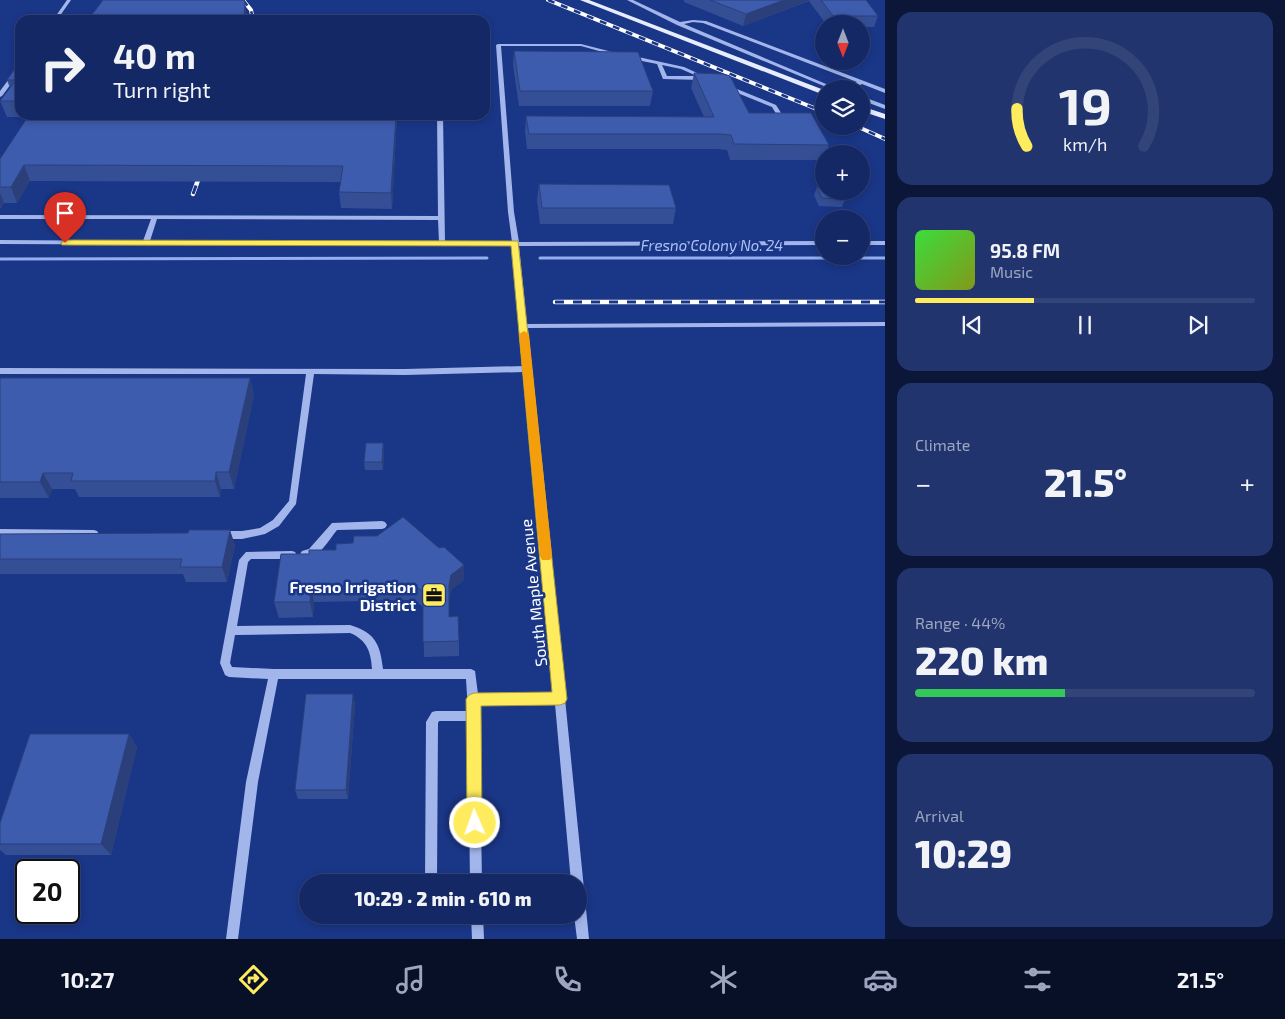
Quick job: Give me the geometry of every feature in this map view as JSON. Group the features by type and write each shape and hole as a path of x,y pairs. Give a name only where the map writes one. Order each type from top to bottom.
{"main road":[{"path":"583,0 815,89"},
{"path":"602,0 710,48"},
{"path":"870,111 885,117"}],"street":[{"path":"58,15 69,0"},
{"path":"629,0 716,40 815,80"},
{"path":"679,24 698,21 857,80"},
{"path":"716,40 732,33"},
{"name":"South Maple Avenue","path":"583,939 511,212 498,45 581,45 659,64"},
{"path":"659,64 682,68 706,78 665,78 659,64"},
{"path":"0,95 15,75"},
{"path":"870,85 885,90"},
{"path":"723,86 774,106 780,116"},
{"path":"732,89 736,98"},
{"path":"870,101 885,107"},
{"path":"0,217 442,218"},
{"path":"0,242 815,243"},
{"path":"870,243 885,243"},
{"path":"523,326 885,324"},
{"path":"0,372 310,372 528,369"},
{"path":"213,535 242,535 262,531 276,523 292,502 310,372"},
{"path":"382,525 335,526 315,550 307,554 249,555 244,560 225,663 229,672 274,674 471,674 474,699 476,874"},
{"path":"0,533 105,534"},
{"path":"230,631 350,629 363,632 371,641 376,654 378,674"},
{"path":"232,939 252,782 274,674"},
{"path":"474,699 560,699"},
{"path":"431,874 432,722 436,716 473,716"},
{"path":"477,924 478,939"}],"lane":[{"path":"440,120 442,244"},
{"path":"146,243 156,217"}],"building":[{"path":"103,0 244,0 245,2 244,15 92,15"},
{"path":"710,0 784,0 746,14"},
{"path":"821,0 866,0 878,16 870,15 832,15"},
{"path":"514,51 638,52 653,91 520,91"},
{"path":"15,68 15,80 7,80"},
{"path":"694,73 730,76 749,113 811,113 815,120 815,135 823,135 829,145 734,144 731,135 721,134 529,134 526,116 714,117"},
{"path":"15,81 15,101 0,101"},
{"path":"26,120 396,120 391,193 339,192 343,166 24,165 11,187 0,187 0,159"},
{"path":"539,184 669,185 676,208 542,208"},
{"path":"0,378 250,378 229,472 216,472 215,481 71,481 73,473 43,473 40,482 0,482"},
{"path":"366,443 383,443 382,462 364,462"},
{"path":"403,517 439,548 444,547 464,565 451,575 449,585 449,617 458,616 459,641 423,642 423,592 414,585 311,586 310,602 274,602 281,554 309,554 309,550 336,550 336,544 353,543 354,536 377,536"},
{"path":"189,530 230,530 222,567 180,567 182,559 0,559 0,534 188,533"},
{"path":"306,694 353,694 346,790 295,790"},
{"path":"30,734 129,734 101,844 0,844 0,823"}],"waterway":[{"name":"Fresno Colony No. 24","path":"0,259 487,258"},
{"name":"Fresno Colony No. 24","path":"540,258 885,258"}],"railway":[{"path":"243,0 251,10 252,15"},
{"path":"548,0 815,108"},
{"path":"870,132 885,139"},
{"path":"193,194 202,169"},
{"path":"555,302 885,302"}],"slow traffic":[{"path":"524,334 546,556"}],"place":[{"name":"Fresno Irrigation District","path":"434,595"}],"route":[{"path":"65,243 515,243 560,699 474,699 473,763 475,823"}]}
